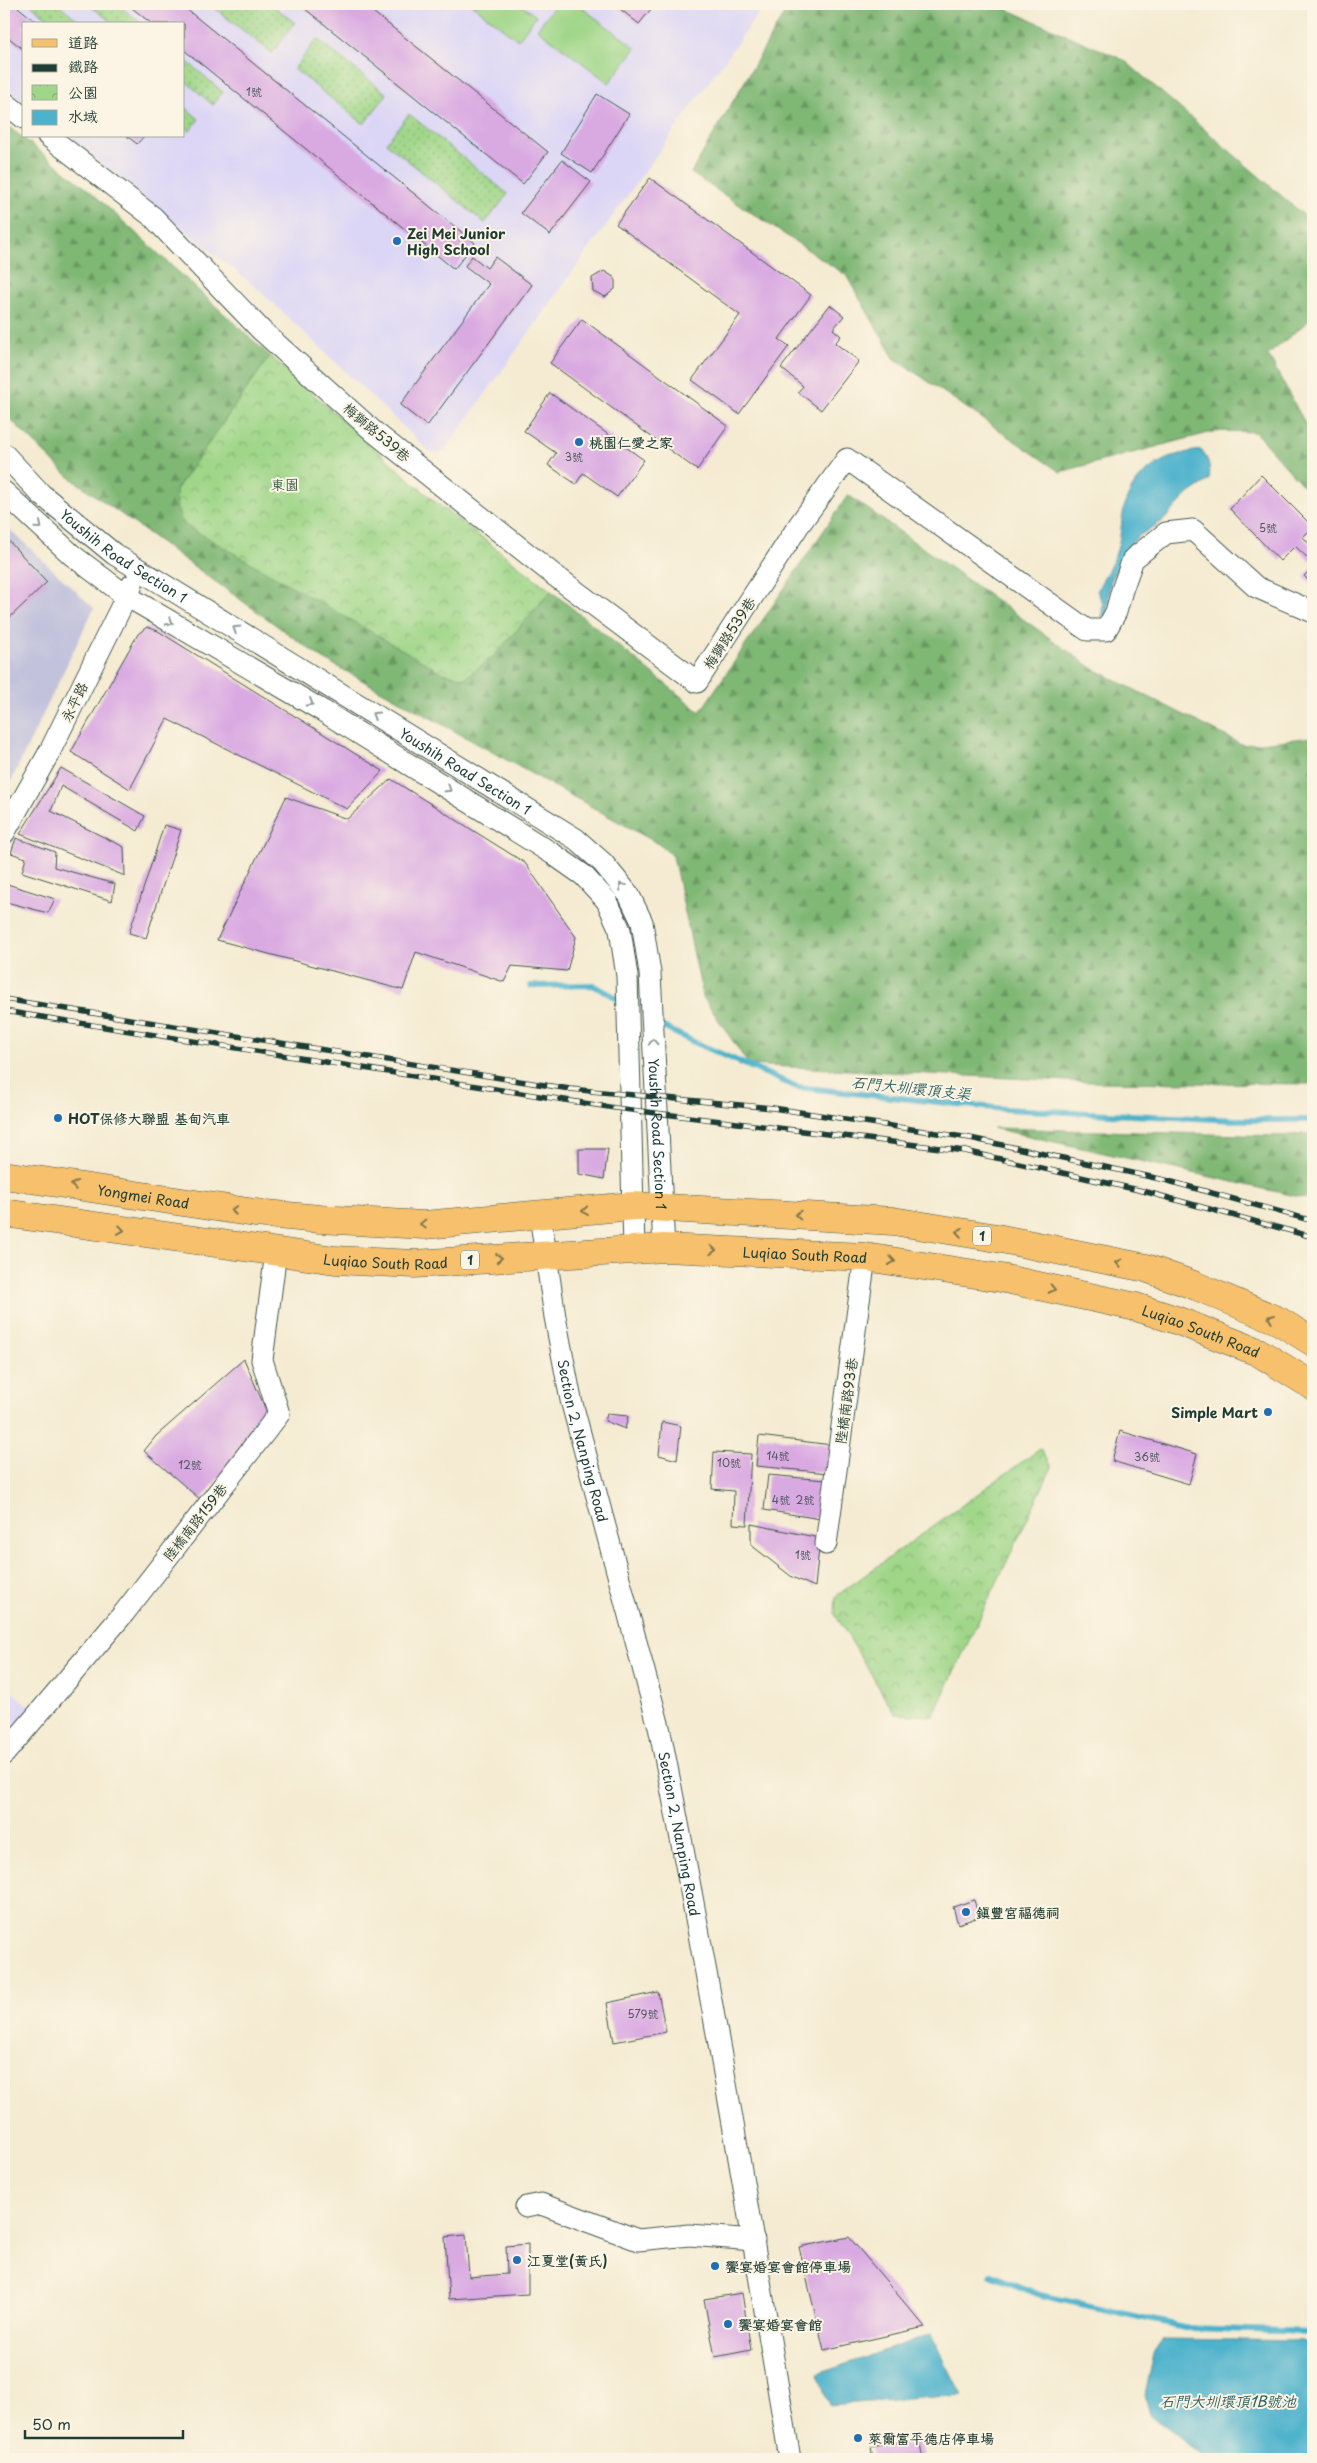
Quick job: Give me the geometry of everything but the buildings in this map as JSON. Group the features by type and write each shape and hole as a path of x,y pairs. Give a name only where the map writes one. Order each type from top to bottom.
{"main road":[{"name":"Yongmei Road","path":"4,1175 245,1212 320,1220 424,1225 540,1215"},
{"name":"1","path":"540,1215 633,1206 663,1207 893,1221 997,1238 1146,1268 1196,1286 1279,1321 1313,1342"},
{"name":"1","path":"4,1212 276,1252"},
{"name":"Luqiao South Road","path":"276,1252 335,1260 414,1264 664,1248 865,1257 1001,1278 1136,1307 1176,1320 1258,1352 1313,1386"}],"street":[{"path":"4,102 22,116"},
{"name":"梅獅路539巷","path":"51,138 153,217 261,330 373,431 554,575 696,682 800,525 847,459 1087,630 1106,630 1116,612 1133,559 1166,533 1194,530 1256,587 1313,612"},
{"name":"Youshih Road Section 1","path":"4,454 41,494 94,540 576,839 603,863 629,895 642,922 650,973 664,1248"},
{"name":"Youshih Road Section 1","path":"4,492 72,555 125,595 323,711 552,854 583,875 607,901 620,930 627,976 634,1249"},
{"name":"永平路","path":"4,834 49,752 125,595 142,570"},
{"name":"Section 2, Nanping Road","path":"540,1215 571,1400 659,1728 692,1892 754,2240 790,2459"},
{"name":"陸橋南路159巷","path":"4,1754 124,1613 279,1414 262,1360 276,1252"},
{"name":"陸橋南路93巷","path":"826,1544 865,1257"},
{"path":"526,2207 541,2204 638,2240 689,2235 754,2240"}],"shaded area":[{"name":"Zei Mei Junior High School","path":"4,4 765,4 445,450 438,453 429,451 257,288 70,138 185,138 185,22 22,22 22,100 4,87"},
{"path":"4,524 94,608 4,796"},
{"path":"4,1685 33,1709 4,1749"}],"green space":[{"path":"30,4 58,4 80,22 52,22"},
{"path":"88,4 117,4 140,22 111,22"},
{"path":"209,4 271,4 295,23 272,53"},
{"path":"471,4 520,4 536,16 518,40"},
{"path":"556,4 577,4 636,48 609,83 537,29"},
{"path":"790,4 995,4 1124,60 1313,223 1313,317 1268,355 1313,438 1313,497 1255,432 1216,431 1060,472 894,358 846,275 691,173"},
{"path":"317,39 387,94 364,124 294,69"},
{"path":"185,60 223,92 213,105 185,81"},
{"path":"185,107 199,119 189,132 185,128"},
{"path":"409,114 508,194 485,223 386,143"},
{"path":"4,123 90,191 270,356 176,490 443,673 465,678 494,656 551,591 700,712 848,495 1092,668 1243,745 1313,737 1313,1084 1089,1082 749,1065 703,997 673,856 657,843 322,658 68,476 4,413"},
{"name":"東園","path":"270,356 433,500 551,591 494,656 465,678 443,673 183,524 177,509 176,490"},
{"path":"993,1128 1279,1136 1313,1133 1313,1200"},
{"path":"1040,1449 1052,1467 933,1716 895,1714 835,1614 836,1596"}],"water":[{"path":"1201,450 1209,464 1209,480 1187,495 1163,521 1137,537 1124,554 1110,583 1107,616 1101,616 1103,604 1097,591 1115,555 1128,495 1143,474 1164,460"},
{"path":"931,2334 962,2395 829,2405 818,2374"},
{"name":"石門大圳環頂1B號池","path":"1164,2339 1313,2341 1313,2459 1207,2459 1150,2415 1145,2395 1154,2354"}],"waterway":[{"name":"石門大圳環頂支渠","path":"531,986 593,985 624,1002"},
{"name":"石門大圳環頂支渠","path":"657,1024 797,1087 1004,1109 1236,1120 1313,1120"},
{"path":"991,2275 1040,2295 1189,2328 1313,2332"}],"railway":[{"path":"4,999 570,1089 773,1108 970,1138 1165,1180 1313,1221"},
{"path":"4,1011 615,1108 965,1151 1143,1191 1313,1237"}],"place":[{"name":"Zei Mei Junior High School","path":"397,241"},
{"name":"桃園仁愛之家","path":"579,442"},
{"name":"HOT保修大聯盟 基甸汽車","path":"58,1118"},
{"name":"Simple Mart","path":"1268,1412"},
{"name":"鎮豐宮福德祠","path":"966,1912"},
{"name":"江夏堂(黃氏)","path":"517,2260"},
{"name":"饗宴婚宴會館停車場","path":"715,2266"},
{"name":"饗宴婚宴會館","path":"728,2324"},
{"name":"萊爾富平德店停車場","path":"858,2438"}]}
